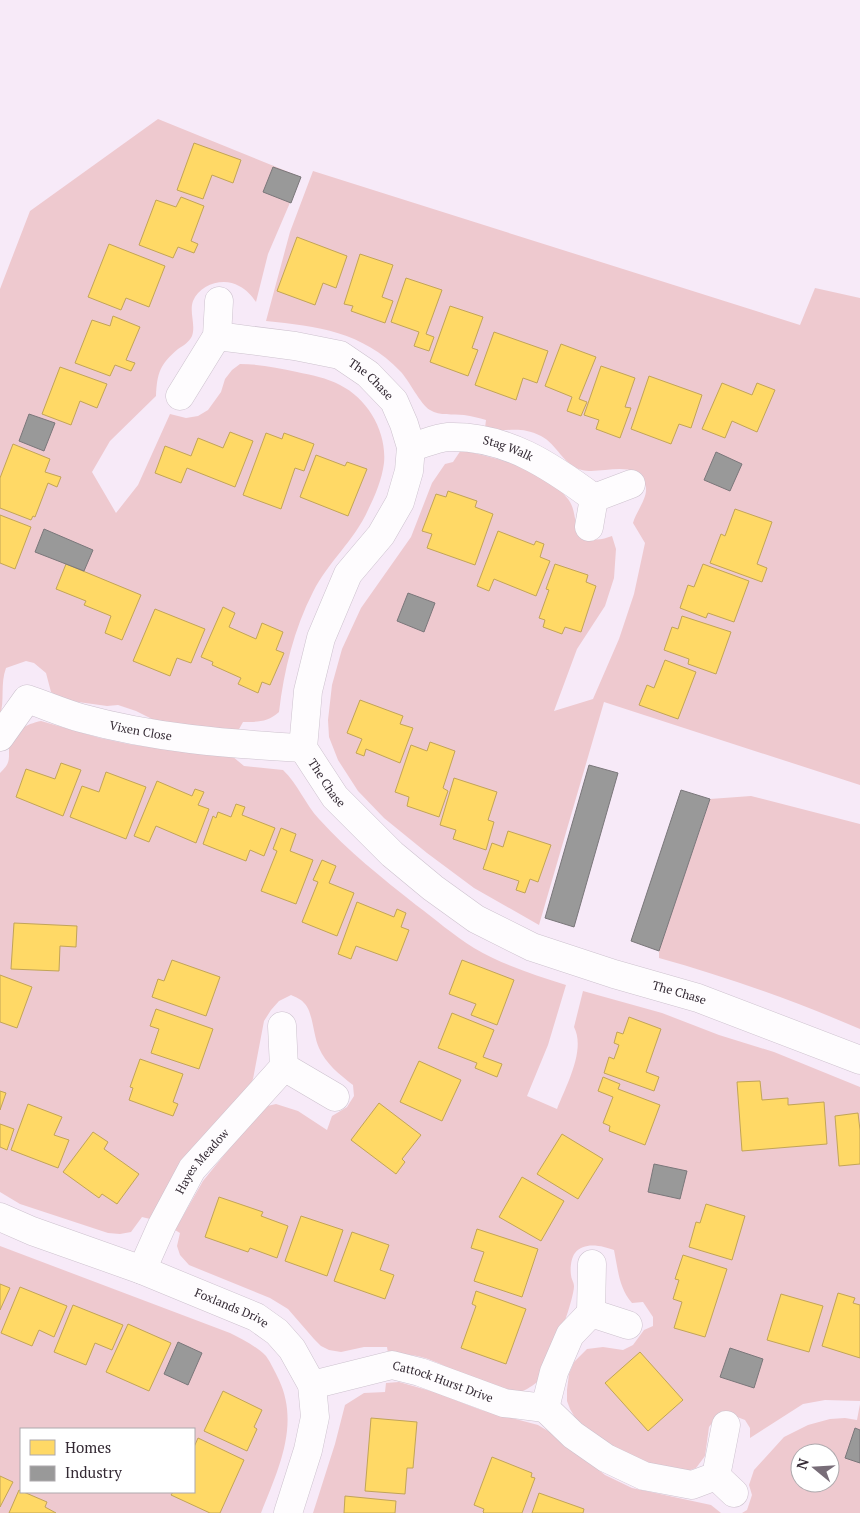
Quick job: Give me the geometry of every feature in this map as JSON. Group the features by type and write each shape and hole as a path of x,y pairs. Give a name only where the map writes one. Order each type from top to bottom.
{"street":[{"path":"180,396 217,336 219,301"},
{"name":"The Chase","path":"217,336 295,346 340,355 368,374 394,402 404,424 411,447 410,471 400,502 381,535 348,574 321,638 308,691 303,748 335,797 392,854 433,888 476,919 532,947 614,974 698,998 860,1060"},
{"name":"Stag Walk","path":"411,447 447,437 485,440 522,451 561,474 594,498"},
{"path":"589,527 594,498 631,484"},
{"name":"Vixen Close","path":"0,736 27,699 81,718 166,736 232,744 303,748"},
{"path":"282,1026 284,1067 335,1097"},
{"name":"Hayes Meadow","path":"142,1270 162,1225 192,1169 284,1067"},
{"name":"Foxlands Drive","path":"0,1216 32,1231 142,1270 256,1317 277,1332 292,1349 312,1385 315,1417 308,1450 288,1513"},
{"path":"592,1264 591,1313 570,1335 554,1372 545,1408 573,1435 606,1458 644,1476 692,1485 725,1484 726,1425"},
{"path":"591,1313 628,1325"},
{"name":"Cattock Hurst Drive","path":"312,1385 392,1365 420,1372 504,1403 545,1408"}],"shaded area":[{"path":"158,119 301,177 268,254 256,302 247,291 233,283 226,282 207,286 196,295 192,305 193,332 191,338 163,364 157,381 156,396 110,441 92,472 116,513 138,485 170,414 186,418 198,416 208,410 221,392 225,379 240,364 268,366 313,376 335,383 350,391 367,408 379,428 384,451 382,475 373,499 356,532 319,581 306,606 291,650 279,712 271,718 263,721 243,722 238,731 168,727 136,711 118,705 107,706 64,700 51,692 46,673 34,663 26,661 6,668 0,716 0,289 30,211"},
{"path":"313,171 800,325 815,288 860,298 860,785 604,702 539,925 474,888 384,818 358,791 338,760 329,737 328,720 332,685 342,649 361,608 411,537 432,483 445,464 453,462 461,450 504,461 533,472 558,489 568,499 581,532 589,538 596,539 612,536 616,549 614,578 605,606 577,649 554,711 593,699 619,639 634,594 645,543 633,523 646,489 640,476 626,469 590,471 575,467 547,440 533,432 493,430 485,428 486,420 473,416 442,414 430,410 422,403 400,371 371,347 355,339 303,325 266,321 290,232"},
{"path":"41,721 128,744 192,753 232,756 244,766 283,770 293,781 314,813 330,831 378,874 451,932 496,960 566,985 548,1045 527,1096 557,1109 576,1057 578,1046 574,1027 583,991 662,1013 719,1035 774,1052 860,1087 860,1401 825,1400 803,1404 750,1438 750,1428 745,1420 732,1415 716,1418 709,1427 705,1456 696,1468 682,1473 635,1464 577,1421 567,1401 569,1374 574,1362 587,1349 603,1347 623,1350 633,1345 644,1330 653,1326 653,1317 643,1302 632,1303 624,1291 614,1250 599,1246 588,1246 579,1249 575,1253 571,1267 574,1286 573,1294 554,1351 538,1381 525,1390 516,1391 490,1386 425,1358 388,1353 387,1347 364,1347 341,1352 329,1350 321,1346 314,1339 288,1309 270,1298 189,1265 180,1255 177,1246 180,1233 175,1230 203,1181 263,1107 276,1104 298,1111 327,1130 332,1116 347,1107 354,1096 353,1085 333,1068 322,1054 307,1007 301,1000 291,995 279,1001 264,1021 253,1079 248,1089 154,1220 142,1217 131,1232 120,1234 108,1233 20,1204 0,1192 0,773 8,762 12,737 25,726"},
{"path":"751,796 860,824 860,1029 761,990 659,958 659,951 710,799"},
{"path":"0,1246 230,1333 244,1340 266,1356 279,1380 285,1397 287,1431 280,1464 261,1513 0,1513"},
{"path":"399,1382 434,1392 481,1410 538,1425 558,1437 605,1475 632,1488 711,1505 721,1513 313,1513 345,1405 364,1393 385,1392 386,1383"},
{"path":"860,1404 860,1513 742,1513 747,1510 752,1495 749,1485 754,1470 784,1437 808,1425 830,1419 845,1418 857,1420"}],"building: Homes":[{"path":"194,143 241,160 233,183 212,175 203,199 177,190"},
{"path":"181,197 204,206 191,241 198,244 194,253 178,247 173,258 139,245 156,200 176,207"},
{"path":"297,237 347,256 336,288 323,283 315,305 277,291"},
{"path":"109,244 165,266 149,307 126,298 121,310 88,297"},
{"path":"360,254 393,265 382,297 393,301 385,323 351,311 353,306 344,304"},
{"path":"406,278 442,290 426,334 434,337 429,351 414,346 419,332 391,322"},
{"path":"450,306 483,317 472,348 478,350 468,376 430,362"},
{"path":"113,316 140,327 126,360 135,363 131,371 115,365 110,376 75,363 92,320 110,326"},
{"path":"494,332 548,351 537,383 523,378 516,400 475,385"},
{"path":"561,344 596,357 579,399 587,402 581,416 567,411 572,397 545,386"},
{"path":"601,366 635,378 625,407 631,408 620,438 596,429 599,420 584,415"},
{"path":"60,367 107,384 97,408 80,401 71,425 42,414"},
{"path":"649,376 702,395 691,428 679,424 671,444 631,429"},
{"path":"722,383 752,395 757,383 775,390 757,432 732,421 725,438 702,429"},
{"path":"230,432 253,441 235,487 187,468 181,483 155,473 165,446 191,456 198,438 223,448"},
{"path":"266,433 282,439 284,433 314,444 304,471 295,468 281,509 243,495"},
{"path":"13,444 50,459 45,472 61,477 57,487 48,483 35,517 33,516 31,520 0,508 0,478"},
{"path":"316,455 345,466 347,462 367,469 348,516 300,497"},
{"path":"448,491 477,501 475,507 493,514 475,565 427,548 432,534 422,531 436,494 446,497"},
{"path":"735,509 772,522 757,564 767,568 762,582 710,563 721,534 725,536"},
{"path":"0,515 31,527 15,569 0,563"},
{"path":"498,531 534,545 536,541 544,544 540,557 550,561 536,596 494,579 489,591 477,586"},
{"path":"66,564 141,595 122,640 105,633 111,616 84,605 86,601 56,589"},
{"path":"555,564 588,575 586,582 596,586 581,632 565,627 562,634 543,627 545,620 539,618 549,590 546,589"},
{"path":"703,564 749,581 734,622 708,613 706,618 680,608 688,585 694,587"},
{"path":"223,607 235,613 229,627 256,639 262,623 283,632 276,650 284,653 270,685 262,682 258,693 238,684 241,678 212,665 213,662 201,657"},
{"path":"155,609 205,629 191,663 177,658 170,676 133,661"},
{"path":"682,616 731,632 716,674 688,664 689,659 664,650 672,627 678,629"},
{"path":"665,660 696,672 678,719 639,705 647,685 654,688"},
{"path":"360,700 403,716 400,724 413,728 400,763 366,749 364,756 356,753 362,739 347,733"},
{"path":"430,742 455,751 443,788 448,791 439,817 407,806 409,797 395,792 411,745 427,751"},
{"path":"61,763 81,770 63,816 16,797 26,769 55,779"},
{"path":"106,772 146,787 126,839 70,817 82,786 99,792"},
{"path":"454,778 497,792 488,820 494,822 486,850 453,839 456,830 440,825"},
{"path":"157,781 192,796 195,789 204,792 198,805 209,809 196,843 156,826 149,842 134,836"},
{"path":"236,804 245,807 242,815 275,828 264,856 250,850 246,861 203,844 213,816 216,818 218,812 231,817"},
{"path":"281,828 296,834 290,851 313,860 296,904 261,891 277,851 273,849"},
{"path":"508,831 551,845 538,882 530,879 525,893 516,890 519,881 483,869 492,843 503,847"},
{"path":"322,860 336,866 329,883 354,893 337,936 302,922 318,882 313,880"},
{"path":"357,902 394,917 397,909 406,913 401,927 409,930 397,961 356,946 351,959 338,954"},
{"path":"14,923 77,926 76,947 60,946 59,971 11,969"},
{"path":"172,960 220,977 206,1016 152,997 158,979 164,981"},
{"path":"462,960 514,980 497,1025 471,1015 476,1004 449,994"},
{"path":"0,975 32,987 17,1028 0,1022"},
{"path":"156,1009 213,1029 199,1069 151,1053 159,1029 150,1026"},
{"path":"452,1013 494,1030 483,1057 502,1064 497,1077 475,1068 477,1063 438,1048"},
{"path":"629,1017 661,1029 646,1072 659,1077 654,1091 604,1073 609,1057 614,1059 619,1045 614,1043 617,1032 623,1034"},
{"path":"140,1059 183,1074 173,1102 178,1104 173,1116 129,1100 133,1088 130,1087"},
{"path":"419,1061 461,1080 442,1121 400,1102"},
{"path":"603,1077 620,1084 618,1089 660,1105 645,1145 609,1131 610,1126 603,1123 613,1097 598,1091"},
{"path":"760,1081 762,1100 788,1098 788,1105 824,1102 827,1144 742,1151 737,1082"},
{"path":"0,1091 6,1093 0,1110"},
{"path":"379,1103 421,1135 402,1159 405,1162 396,1174 351,1140"},
{"path":"28,1104 62,1117 54,1135 69,1140 58,1168 11,1150"},
{"path":"858,1113 860,1164 839,1166 835,1116"},
{"path":"0,1124 14,1129 7,1150 0,1147"},
{"path":"93,1132 108,1142 104,1149 139,1174 117,1204 102,1194 99,1198 63,1172"},
{"path":"562,1134 603,1159 578,1199 537,1174"},
{"path":"522,1177 564,1201 541,1241 499,1217"},
{"path":"219,1197 263,1212 261,1216 288,1226 277,1258 250,1248 248,1252 205,1237"},
{"path":"706,1204 745,1216 732,1260 689,1247 696,1222 700,1223"},
{"path":"301,1216 343,1230 327,1276 285,1261"},
{"path":"477,1229 538,1249 522,1297 474,1281 484,1252 471,1248"},
{"path":"352,1232 389,1245 380,1270 394,1275 385,1299 334,1281"},
{"path":"683,1255 727,1269 705,1337 674,1328 682,1302 673,1299 679,1280 675,1279"},
{"path":"0,1284 10,1288 0,1310"},
{"path":"20,1287 67,1306 54,1337 39,1330 32,1346 1,1333"},
{"path":"476,1291 526,1309 506,1364 461,1348 476,1306 472,1304"},
{"path":"838,1293 855,1298 853,1303 860,1305 860,1358 822,1346"},
{"path":"781,1294 823,1306 809,1352 767,1340"},
{"path":"73,1305 123,1325 112,1350 95,1343 86,1365 54,1352"},
{"path":"128,1324 171,1343 149,1391 106,1372"},
{"path":"640,1352 683,1400 648,1431 605,1383"},
{"path":"223,1391 262,1410 254,1427 257,1429 247,1451 204,1431"},
{"path":"371,1418 417,1422 413,1468 407,1468 405,1494 365,1491"},
{"path":"198,1438 244,1460 220,1513 210,1513 171,1495 172,1493 195,1493 195,1445"},
{"path":"492,1457 532,1473 531,1477 535,1478 522,1513 484,1513 484,1509 474,1505"},
{"path":"0,1476 13,1482 0,1507"},
{"path":"19,1490 20,1493 26,1493 47,1502 45,1507 56,1513 9,1513"},
{"path":"539,1493 584,1509 583,1513 532,1513"},
{"path":"345,1496 396,1501 395,1513 344,1513"}],"building: Industry":[{"path":"273,167 301,177 291,203 263,192"},
{"path":"29,414 55,423 44,451 19,441"},
{"path":"716,452 742,464 730,491 704,480"},
{"path":"44,529 93,550 84,571 35,552"},
{"path":"408,593 435,603 424,632 397,621"},
{"path":"589,765 618,773 574,927 545,918"},
{"path":"681,790 710,799 659,951 631,941"},
{"path":"654,1164 687,1171 680,1199 648,1192"},
{"path":"178,1342 202,1353 188,1385 164,1374"},
{"path":"730,1348 763,1359 754,1388 720,1377"},
{"path":"855,1428 860,1430 860,1463 845,1458"}]}
